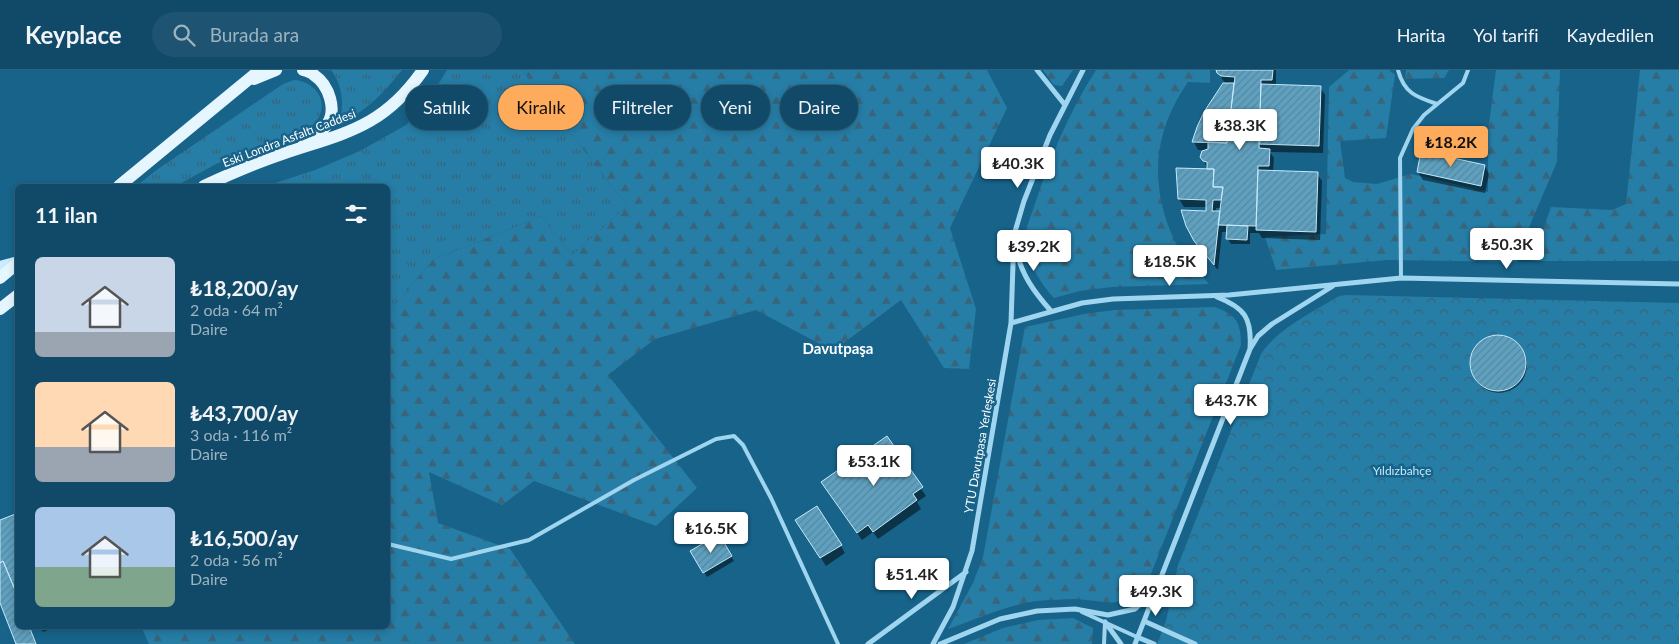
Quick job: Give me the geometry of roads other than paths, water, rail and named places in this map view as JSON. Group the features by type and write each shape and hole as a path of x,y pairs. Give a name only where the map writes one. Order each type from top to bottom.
{"main road":[{"path":"121,184 260,70"},
{"path":"238,87 276,70"},
{"path":"282,154 318,133 325,127 331,117 332,106 324,86 313,74 303,70"},
{"name":"Eski Londra Asfaltı Caddesi","path":"208,184 244,168 348,132 374,120 411,88 423,70"},
{"path":"0,278 15,265"},
{"path":"0,309 15,297"}],"street":[{"path":"1037,70 1065,105"},
{"name":"YTU Davutpasa Yerleşkesi","path":"933,644 953,607 972,551 1010,323 1014,235 1037,167 1065,105 1084,70"},
{"name":"YTU Davutpasa Yerleşkesi","path":"1014,235 1017,256 1024,276 1036,295 1051,311"},
{"path":"0,266 15,263"},
{"path":"1010,323 1082,303 1113,298 1214,296 1401,278 1679,284"},
{"path":"1135,644 1250,349 1258,336 1272,324 1335,284"},
{"path":"1214,296 1232,303 1244,314 1251,330 1250,349"},
{"path":"868,644 966,571"},
{"path":"940,644 1000,619 1037,611 1075,609 1108,615 1135,609 1156,590"},
{"path":"1144,621 1195,644"},
{"path":"1105,622 1121,644"},
{"path":"1137,637 1154,644"}],"lane":[{"path":"1398,70 1403,84 1414,96 1437,104"},
{"path":"1401,278 1400,158 1413,129 1424,115 1463,83 1468,70"},
{"path":"390,544 451,559 529,540 634,480 716,439 734,436 743,444 771,498 838,644"},
{"path":"1075,609 1137,637"},
{"path":"1104,644 1105,622"}],"district":[{"name":"Davutpaşa","path":"838,348"}],"park label":[{"name":"Yıldızbahçe","path":"1402,470"}]}
